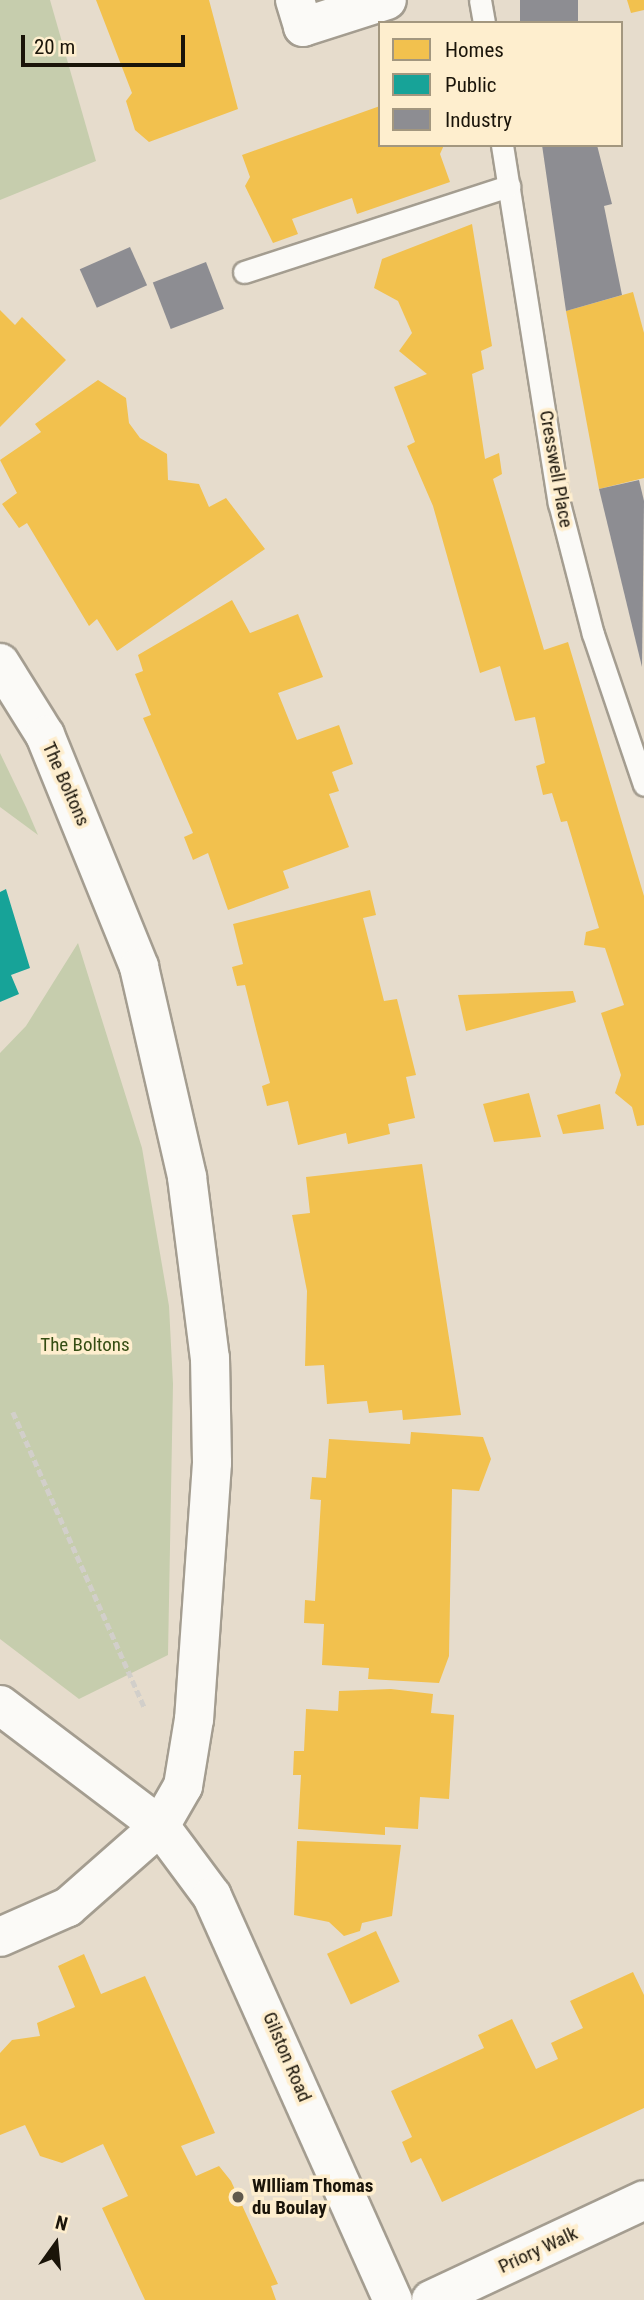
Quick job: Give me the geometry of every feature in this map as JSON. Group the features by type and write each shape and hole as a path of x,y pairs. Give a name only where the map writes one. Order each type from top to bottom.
{"street":[{"path":"295,0 303,27 387,0"},
{"name":"The Boltons","path":"0,663 45,735 130,943 187,1177 210,1358 212,1463 194,1719 183,1786 160,1826 68,1908 0,1937"},
{"path":"0,1705 160,1826"},
{"name":"Gilston Road","path":"160,1826 212,1896 249,1968 393,2300"},
{"name":"Priory Walk","path":"431,2300 644,2200"}],"lane":[{"path":"480,0 484,21"},
{"name":"Cresswell Place","path":"502,147 559,503 593,634 644,785"},
{"path":"244,272 509,186"}],"path":[{"path":"13,1412 129,1674"}],"green space":[{"path":"0,0 50,0 96,161 0,200"},
{"path":"0,753 26,807 38,835 0,807"},
{"name":"The Boltons","path":"78,943 142,1148 169,1306 173,1384 168,1655 79,1699 0,1639 0,1053 26,1026"}],"building: Homes":[{"path":"96,0 209,0 238,109 149,142 135,130 126,101 132,93"},
{"path":"627,0 644,0 644,10 631,13"},
{"path":"378,107 378,147 443,147 440,154 450,182 357,214 352,198 292,219 298,234 273,243 245,186 250,177 242,155"},
{"path":"472,224 492,346 481,351 484,369 472,374 485,459 499,453 502,474 493,479 544,650 568,642 644,896 644,1125 637,1126 632,1107 615,1093 621,1075 601,1013 624,1005 605,948 584,945 586,932 599,928 567,821 561,822 552,793 543,795 536,766 545,763 535,717 515,721 500,666 480,673 433,506 407,446 415,442 394,387 427,374 399,351 412,333 398,301 374,288 382,259"},
{"path":"633,292 644,333 644,478 599,489 566,311"},
{"path":"0,310 15,325 22,317 66,360 0,427"},
{"path":"98,380 126,398 129,423 140,438 167,454 168,480 199,484 209,507 226,498 265,549 117,651 97,619 89,626 27,523 19,528 2,504 17,493 0,460 41,432 35,424"},
{"path":"232,600 250,633 298,614 323,677 278,693 297,740 339,725 353,764 332,772 339,791 329,794 349,847 283,871 289,888 228,910 208,853 193,860 184,837 193,833 143,718 151,715 135,674 143,671 138,655"},
{"path":"370,890 376,915 363,918 384,1001 397,999 416,1075 406,1077 415,1118 388,1124 390,1134 348,1144 346,1133 298,1145 288,1101 267,1106 262,1086 270,1083 245,985 237,986 232,967 243,964 233,924"},
{"path":"573,991 576,1002 466,1031 458,995"},
{"path":"529,1093 541,1137 494,1142 483,1104"},
{"path":"600,1104 604,1129 563,1134 557,1115"},
{"path":"422,1164 461,1415 403,1420 402,1410 369,1413 367,1401 327,1404 324,1365 305,1366 307,1291 292,1215 310,1213 306,1177"},
{"path":"411,1432 483,1437 491,1459 479,1491 452,1489 449,1656 439,1683 368,1679 369,1668 322,1665 324,1624 304,1623 305,1600 315,1601 321,1500 310,1499 312,1477 326,1478 329,1439 410,1444"},
{"path":"391,1689 433,1694 431,1713 454,1715 449,1799 420,1797 418,1829 385,1827 385,1835 298,1829 301,1775 293,1775 294,1751 304,1751 306,1709 338,1711 339,1691"},
{"path":"297,1841 401,1845 392,1916 362,1923 360,1931 344,1936 329,1922 294,1915"},
{"path":"376,1931 400,1982 351,2005 327,1954"},
{"path":"84,1954 101,1994 145,1976 215,2133 181,2146 196,2176 219,2166 231,2181 278,2284 271,2286 276,2300 145,2300 102,2208 128,2196 103,2144 62,2163 40,2156 25,2125 0,2135 0,2053 12,2040 40,2036 37,2023 75,2007 58,1966"},
{"path":"633,1972 644,1995 644,2108 442,2202 421,2158 411,2163 402,2142 412,2137 391,2091 484,2048 478,2035 512,2019 536,2069 558,2059 551,2043 583,2028 570,2001"}],"building: Public":[{"path":"6,889 30,968 11,975 19,994 0,1002 0,892"}],"building: Industry":[{"path":"520,0 578,0 578,21 520,21"},
{"path":"542,147 598,147 612,204 604,206 622,295 566,311"},
{"path":"130,247 147,285 97,308 80,269"},
{"path":"206,262 224,309 171,329 153,282"},
{"path":"639,480 644,501 642,667 599,489"}],"place":[{"name":"WIlliam Thomas du Boulay","path":"238,2197"}]}
